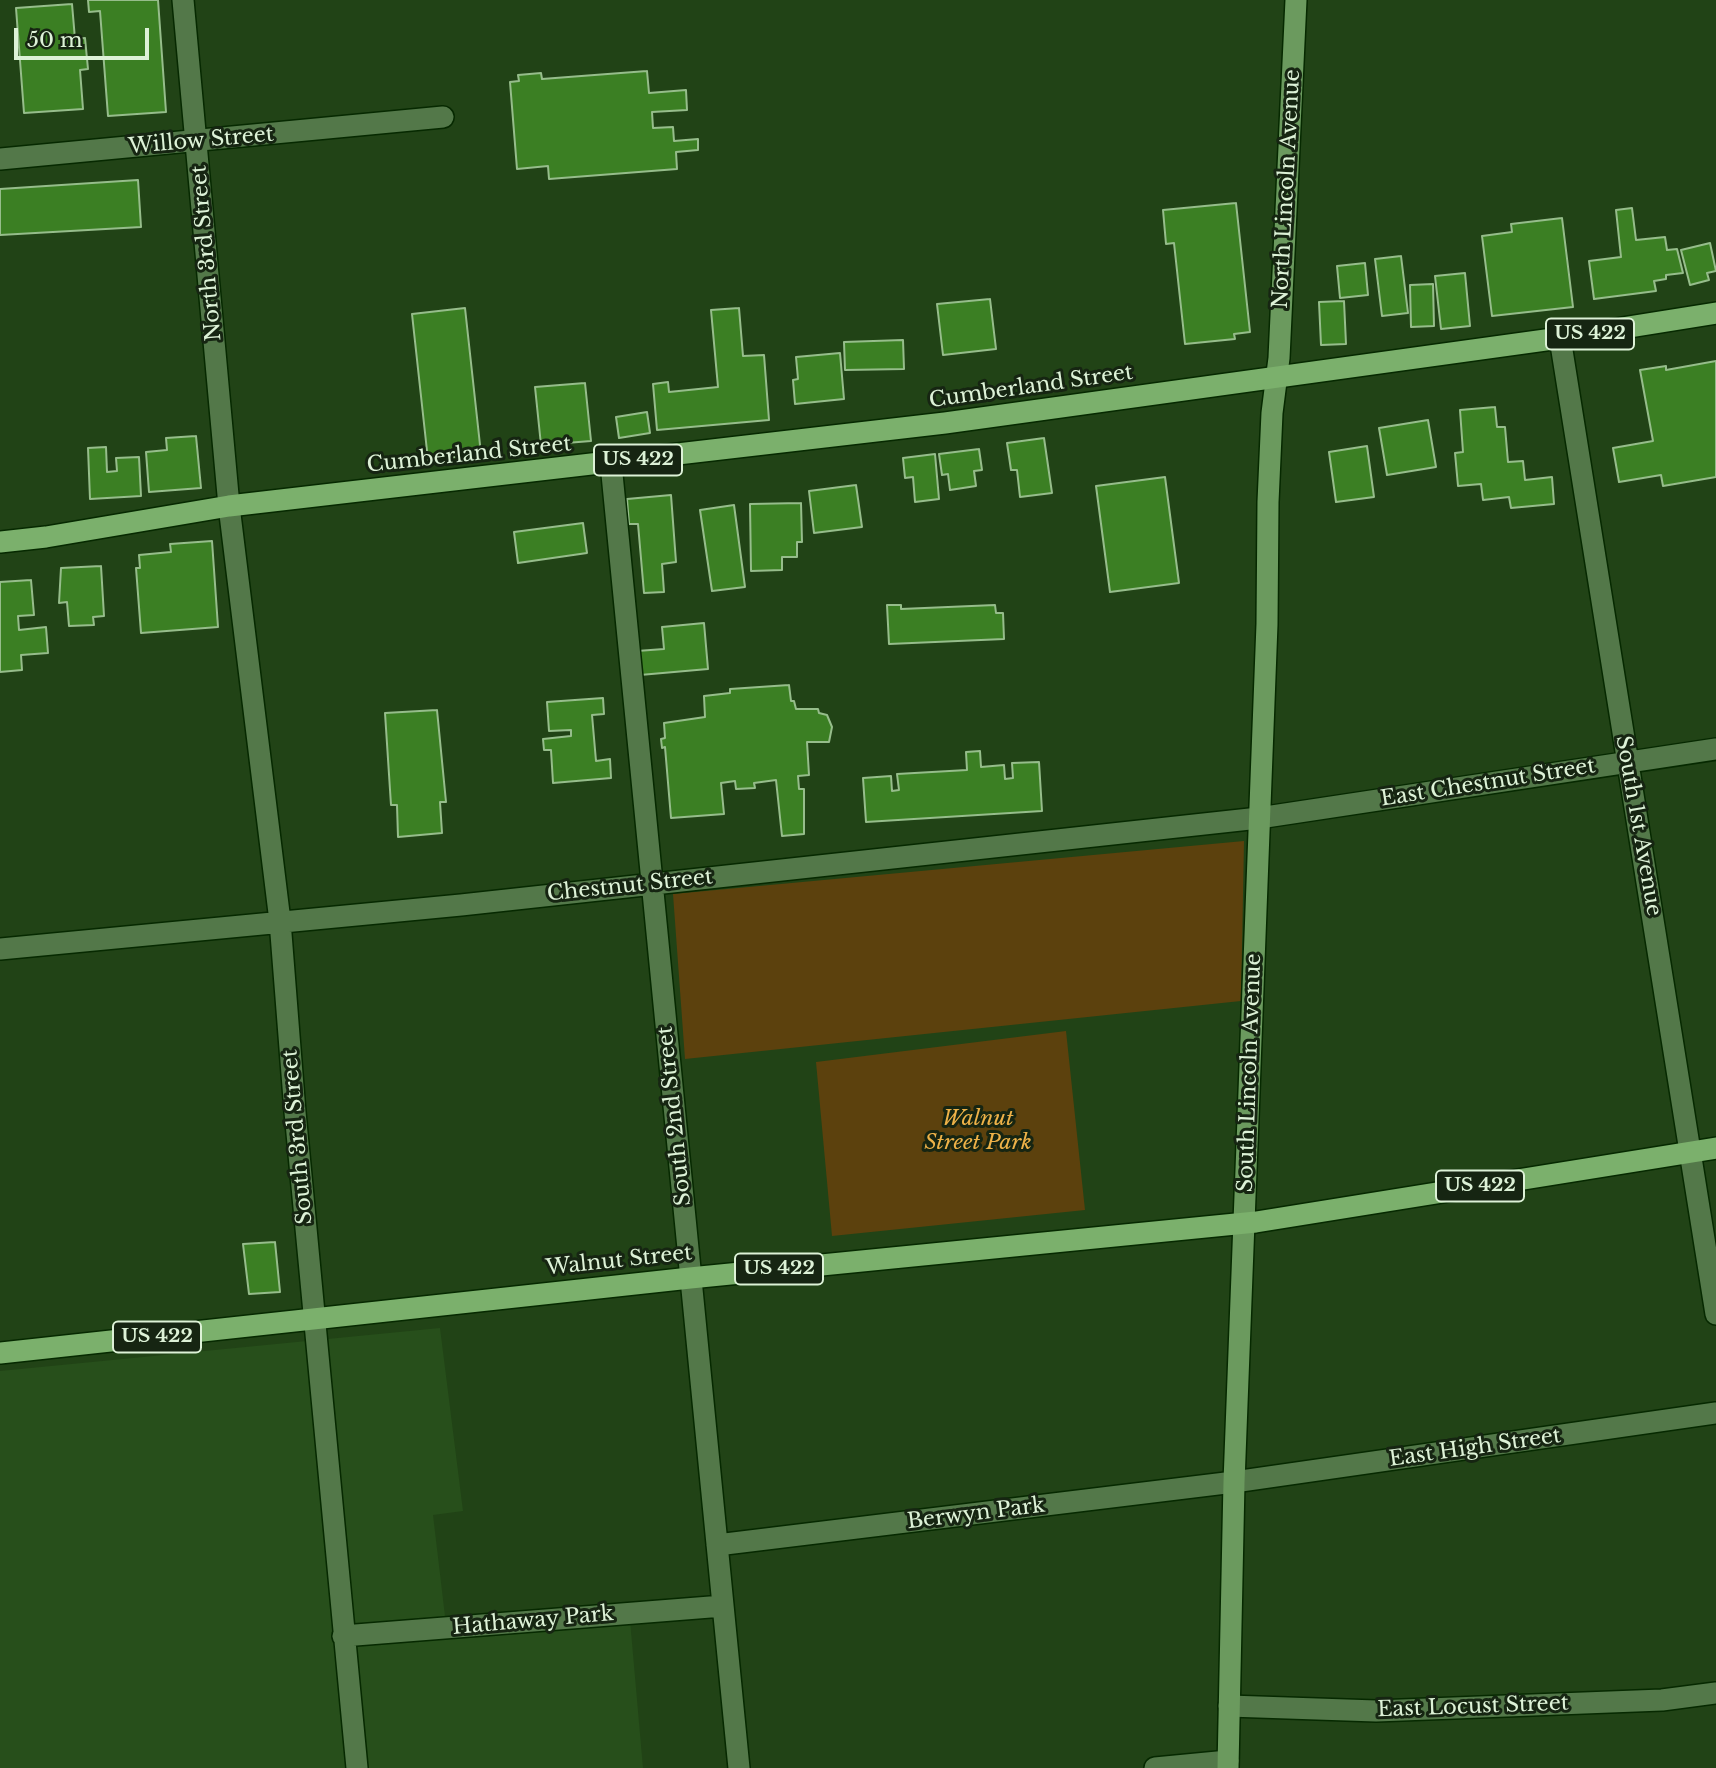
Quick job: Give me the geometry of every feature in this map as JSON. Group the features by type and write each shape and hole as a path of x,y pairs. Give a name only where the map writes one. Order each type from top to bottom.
{"highway":[{"name":"US 422","path":"1277,378 1716,313"},
{"name":"Cumberland Street","path":"0,542 46,537 229,506 611,464 945,423 1277,378"},
{"name":"US 422","path":"1244,1222 1716,1148"},
{"name":"Walnut Street","path":"0,1353 690,1278 1244,1222"}],"main road":[{"name":"North Lincoln Avenue","path":"1277,378 1296,3"},
{"name":"South Lincoln Avenue","path":"1228,1765 1234,1482 1267,624 1268,502 1277,378"}],"street":[{"name":"North 3rd Street","path":"183,0 229,506"},
{"name":"Willow Street","path":"0,159 443,117"},
{"name":"South 1st Avenue","path":"1560,338 1716,1314"},
{"name":"South 2nd Street","path":"611,464 739,1768"},
{"name":"South 3rd Street","path":"229,506 280,921 357,1768"},
{"name":"East Chestnut Street","path":"1259,818 1716,749"},
{"name":"Chestnut Street","path":"0,948 652,884 1259,818"},
{"name":"East High Street","path":"1234,1482 1716,1413"},
{"name":"Berwyn Park","path":"717,1545 1234,1482"},
{"name":"Hathaway Park","path":"344,1636 723,1606"},
{"name":"East Locust Street","path":"1229,1706 1376,1711 1662,1700 1716,1693"},
{"path":"1155,1768 1228,1765"}],"shaded area":[{"path":"440,1328 463,1511 433,1515 447,1633 630,1620 643,1768 0,1768 0,1371"}],"green space":[{"path":"1244,841 1241,1001 685,1059 673,894"},
{"name":"Walnut Street Park","path":"1066,1031 1085,1210 832,1236 816,1062"}],"building":[{"path":"88,0 158,0 166,112 108,116 100,11 89,12"},
{"path":"72,4 75,39 85,38 88,69 80,70 83,109 24,113 16,8"},
{"path":"647,71 649,93 686,90 687,110 652,112 653,128 673,127 674,141 698,139 698,150 676,152 677,169 549,179 548,166 517,169 510,82 519,81 518,75 541,73 542,79"},
{"path":"138,180 141,227 0,235 0,189"},
{"path":"1236,203 1250,332 1234,334 1235,339 1185,344 1174,243 1166,244 1163,210"},
{"path":"1632,208 1636,240 1665,237 1667,250 1677,249 1683,273 1666,275 1666,279 1654,281 1656,291 1594,299 1589,261 1621,257 1616,210"},
{"path":"1562,218 1573,307 1492,316 1482,236 1512,232 1511,224"},
{"path":"1710,243 1716,271 1707,273 1709,280 1690,285 1681,250"},
{"path":"1401,256 1408,313 1382,316 1375,259"},
{"path":"1365,263 1368,295 1340,298 1337,266"},
{"path":"1465,273 1470,326 1441,329 1435,276"},
{"path":"1433,284 1434,326 1411,327 1410,285"},
{"path":"990,299 996,349 943,355 937,304"},
{"path":"1344,301 1346,344 1321,345 1319,302"},
{"path":"465,308 481,454 428,460 412,314"},
{"path":"739,308 743,356 764,355 769,420 657,430 653,384 668,382 669,392 718,387 711,310"},
{"path":"903,340 904,369 845,370 844,342"},
{"path":"840,353 844,399 795,404 793,380 798,379 796,357"},
{"path":"1716,361 1716,477 1663,486 1661,475 1619,482 1613,448 1653,441 1640,370 1666,366 1666,370"},
{"path":"585,383 591,441 541,445 535,387"},
{"path":"1495,407 1497,427 1505,427 1508,462 1523,461 1525,480 1552,477 1554,504 1511,508 1509,497 1483,500 1481,484 1458,486 1455,453 1463,452 1460,410"},
{"path":"647,412 650,433 619,438 616,417"},
{"path":"1428,420 1436,467 1387,475 1379,428"},
{"path":"196,436 201,488 149,492 146,452 167,450 166,438"},
{"path":"1044,438 1052,493 1020,497 1017,470 1011,470 1007,443"},
{"path":"1367,446 1374,497 1336,502 1329,452"},
{"path":"106,447 107,472 117,471 116,458 139,457 141,496 90,499 88,448"},
{"path":"979,449 982,470 974,471 976,486 950,490 948,474 942,475 939,454"},
{"path":"935,454 939,499 915,502 913,477 905,478 903,458"},
{"path":"1165,477 1179,583 1110,592 1096,486"},
{"path":"856,485 862,527 814,533 809,491"},
{"path":"671,495 676,562 662,564 664,592 644,593 638,524 629,524 627,499"},
{"path":"801,503 802,542 797,542 797,557 782,557 782,570 751,571 750,504"},
{"path":"734,505 745,587 712,591 700,510"},
{"path":"583,523 587,553 518,563 514,532"},
{"path":"212,541 218,627 141,633 136,568 140,568 139,555 171,552 170,544"},
{"path":"101,566 104,616 93,617 94,625 69,626 67,602 59,603 61,568"},
{"path":"31,580 34,615 18,616 19,630 46,627 48,653 21,655 22,670 0,672 0,582"},
{"path":"887,605 901,605 901,609 995,605 996,613 1003,613 1004,639 889,644"},
{"path":"704,623 708,669 640,675 637,651 664,649 662,627"},
{"path":"789,685 791,701 794,701 796,709 818,709 819,713 827,715 832,727 829,742 807,742 809,775 798,776 799,789 804,789 804,834 782,836 776,780 754,783 755,788 736,789 735,781 721,783 724,814 671,818 665,747 662,748 661,739 665,738 664,723 705,717 704,696 730,693 730,689"},
{"path":"603,698 604,714 592,715 596,761 610,759 611,778 553,783 551,750 544,750 543,739 571,736 571,730 549,731 547,702"},
{"path":"437,710 446,802 440,802 442,833 398,837 397,805 391,805 385,713"},
{"path":"980,751 981,767 1004,765 1005,779 1013,778 1012,763 1039,762 1042,811 866,822 863,778 891,776 892,791 899,790 897,774 967,770 966,752"},
{"path":"275,1242 280,1292 249,1294 243,1244"}]}
